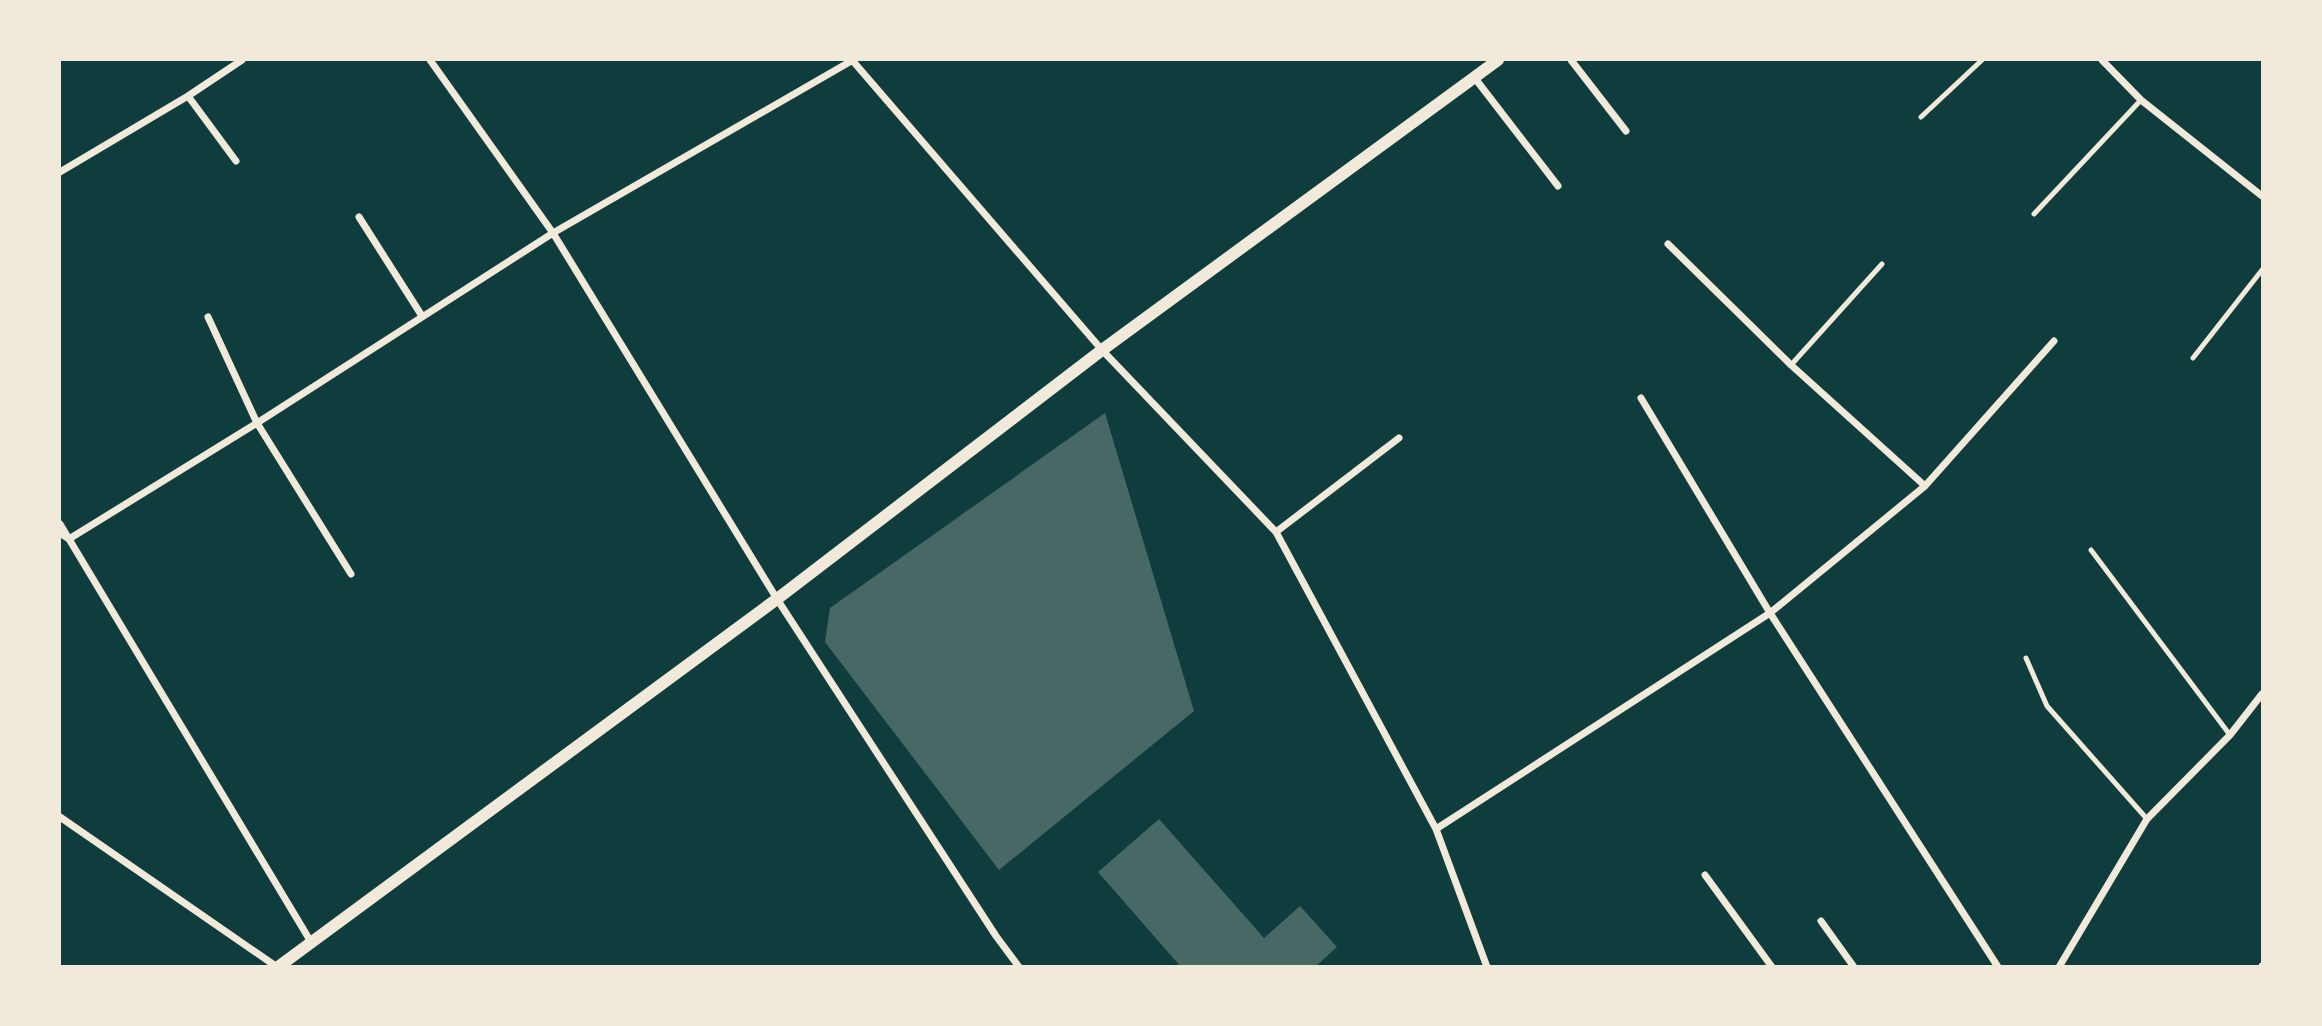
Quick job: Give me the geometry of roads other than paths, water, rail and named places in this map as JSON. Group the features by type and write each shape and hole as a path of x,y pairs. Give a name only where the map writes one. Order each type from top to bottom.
{"street":[{"path":"60,172 188,96 242,60"},
{"path":"430,60 553,233 777,599 1018,967"},
{"path":"69,539 257,423 553,233 852,60 1102,350 1276,532 1436,829 1487,967"},
{"path":"60,817 277,967 777,599 1102,350 1498,60"},
{"path":"1571,60 1626,131"},
{"path":"2102,60 2141,100 2263,196"},
{"path":"1474,76 1558,186"},
{"path":"188,96 236,161"},
{"path":"359,217 422,316"},
{"path":"1668,244 1791,365 1925,486"},
{"path":"208,317 257,423 351,574"},
{"path":"1436,829 1770,613 1925,486 2054,341"},
{"path":"1641,398 1770,613 1998,967"},
{"path":"1276,532 1399,438"},
{"path":"60,524 311,942"},
{"path":"60,533 69,539"},
{"path":"2059,967 2147,820 2230,735 2263,694"},
{"path":"1705,876 1772,967"},
{"path":"1821,921 1854,967"}],"lane":[{"path":"1921,117 1982,60"},
{"path":"2034,214 2141,100"},
{"path":"1791,365 1882,264"},
{"path":"2193,358 2263,270"},
{"path":"2091,550 2230,735"},
{"path":"2026,657 2047,706 2147,820"}]}
